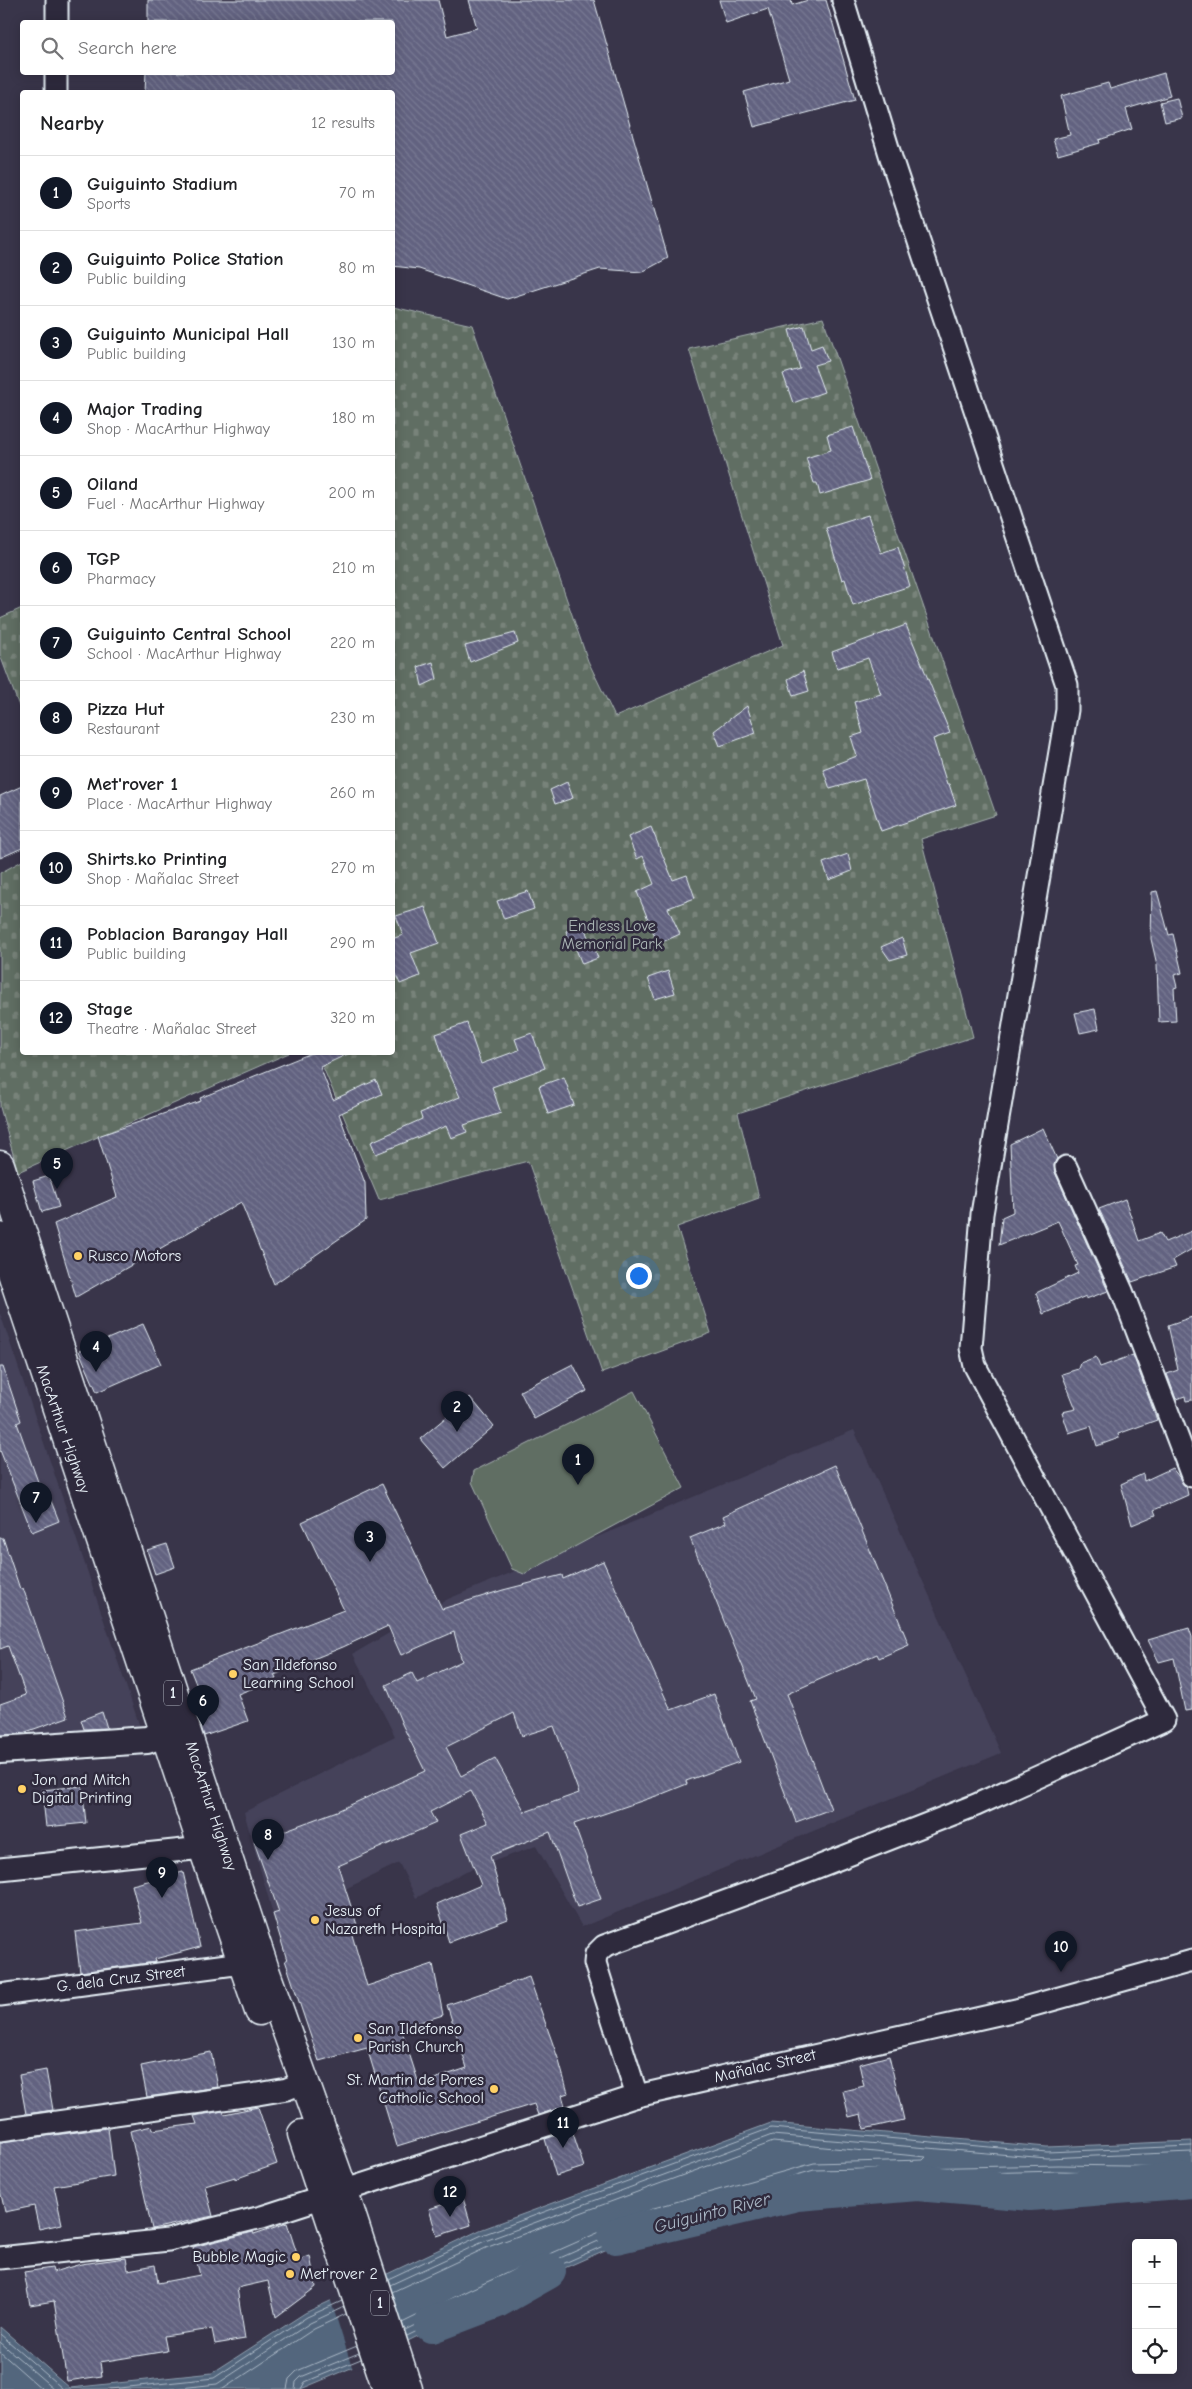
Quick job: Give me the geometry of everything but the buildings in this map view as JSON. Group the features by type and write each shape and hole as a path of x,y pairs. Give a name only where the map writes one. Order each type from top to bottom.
{"highway":[{"name":"MacArthur Highway","path":"0,1165 174,1730"},
{"name":"MacArthur Highway","path":"0,1237 174,1730 295,2086 343,2221 408,2389"},
{"name":"MacArthur Highway","path":"213,1845 242,1964 295,2086"},
{"name":"MacArthur Highway","path":"343,2221 387,2389"}],"street":[{"path":"57,0 57,20"},
{"path":"638,2096 595,1963 596,1954 604,1946 792,1877 999,1796 1164,1720 975,1366 971,1348 982,1214 1067,710 1067,685 892,162 843,0"},
{"path":"56,75 56,90"},
{"path":"1066,1167 1122,1291 1192,1476"},
{"path":"0,1750 147,1740 174,1730"},
{"path":"0,1869 213,1845"},
{"name":"Mañalac Street","path":"0,2258 168,2240 262,2217 638,2096 1016,2010 1192,1961"},
{"name":"G. dela Cruz Street","path":"0,1994 242,1964"},
{"path":"0,2130 295,2086"}],"shaded area":[{"path":"0,1313 142,1733 0,1750"},
{"path":"854,1430 1001,1753 582,1927 536,1846 466,1871 416,1898 399,1863 345,1889 273,1914 244,1812 395,1736 353,1654 448,1599"}],"green space":[{"name":"Endless Love Memorial Park","path":"395,307 472,325 588,661 615,717 783,645 689,349 823,318 996,815 921,839 973,1037 738,1113 759,1198 677,1227 711,1333 602,1373 528,1161 379,1200 318,1055 395,1055"},
{"path":"20,609 20,709 0,655 0,618"},
{"path":"20,862 20,1055 284,1055 18,1172 0,1107 0,873"},
{"path":"634,1391 684,1488 524,1574 512,1569 472,1482 474,1471"}],"water":[{"path":"771,2123 1047,2147 1192,2141 1192,2178 1059,2176 817,2181 659,2226 479,2306 363,2363 301,2389 0,2389 0,2327 70,2388 212,2373 305,2313 480,2230"}],"pier":[{"path":"379,2275 402,2347 353,2370 330,2298"}],"waterway":[{"name":"Guiguinto River","path":"616,2236 797,2193 917,2183 1030,2193 1192,2180"},
{"name":"Guiguinto River","path":"432,2325 495,2301 548,2271"}],"place":[{"name":"Oiland","path":"57,1189"},
{"name":"Rusco Motors","path":"78,1256"},
{"name":"Major Trading","path":"96,1372"},
{"name":"Guiguinto Police Station","path":"457,1432"},
{"name":"Guiguinto Stadium","path":"578,1485"},
{"name":"Guiguinto Central School","path":"36,1523"},
{"name":"Guiguinto Municipal Hall","path":"370,1562"},
{"name":"San Ildefonso Learning School","path":"233,1674"},
{"name":"TGP","path":"203,1726"},
{"name":"Jon and Mitch Digital Printing","path":"22,1789"},
{"name":"Pizza Hut","path":"268,1860"},
{"name":"Met'rover 1","path":"162,1898"},
{"name":"Jesus of Nazareth Hospital","path":"315,1920"},
{"name":"Shirts.ko Printing","path":"1061,1972"},
{"name":"San Ildefonso Parish Church","path":"358,2038"},
{"name":"St. Martin de Porres Catholic School","path":"494,2089"},
{"name":"Poblacion Barangay Hall","path":"563,2148"},
{"name":"Stage","path":"450,2217"},
{"name":"Bubble Magic","path":"296,2257"},
{"name":"Met'rover 2","path":"290,2274"}]}
